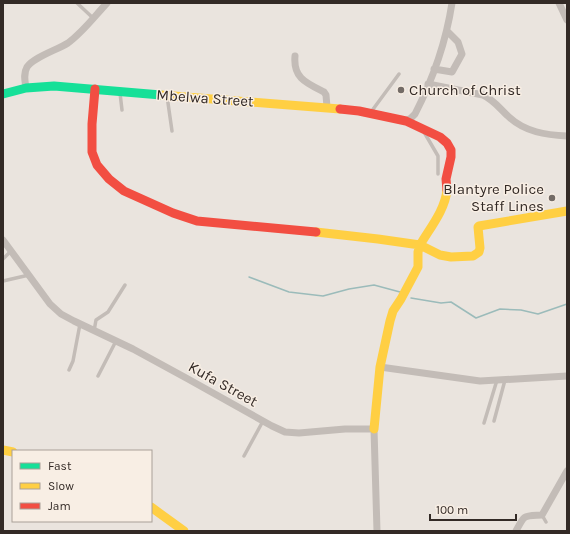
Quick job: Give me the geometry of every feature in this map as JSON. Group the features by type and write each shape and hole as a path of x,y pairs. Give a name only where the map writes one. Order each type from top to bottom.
{"street":[{"path":"26,88 24,78 28,67 36,60 66,44 80,33 107,3"},
{"path":"406,121 415,114 439,58 447,31 452,3"},
{"path":"559,3 567,20"},
{"path":"434,69 452,72 462,54 458,42 447,31"},
{"path":"295,56 295,66 299,76 304,82 324,92 326,95 327,107"},
{"path":"428,84 483,95 490,98 510,118 524,127 538,133 567,136"},
{"name":"Mbelwa Street","path":"3,94 26,88 54,86 327,107 370,113 406,121 440,137 447,143 451,150 451,157 447,172 446,198 443,206 420,245"},
{"path":"95,89 92,124 92,152 97,165 109,179 124,191 197,222 266,227 378,239 420,245 440,255 473,256 479,252 480,248 479,226 567,211"},
{"name":"Kufa Street","path":"3,240 50,304 60,314 116,341 263,421 285,432 299,433 374,428"},
{"path":"377,531 374,428 380,367 385,340 393,311 418,267 418,252 420,245"},
{"path":"380,367 474,380 506,380 567,376"},
{"path":"516,531 523,518 526,516 542,515 567,471"},
{"path":"152,508 184,531"}],"lane":[{"path":"77,3 93,18"},
{"path":"370,113 399,74"},
{"path":"120,92 122,110"},
{"path":"167,95 172,131"},
{"path":"421,128 438,156 438,174"},
{"path":"3,259 11,251"},
{"path":"3,281 29,275"},
{"path":"94,331 96,320 108,312 125,285"},
{"path":"69,370 73,361 80,324"},
{"path":"98,376 116,341"},
{"path":"484,423 497,380"},
{"path":"494,421 506,380"},
{"path":"244,456 263,421"},
{"path":"542,515 546,522"}],"waterway":[{"path":"249,277 289,292 323,296 349,289 374,285 400,292"},
{"path":"411,298 441,303 451,302 476,318 500,309 521,310 538,314 567,304"}],"traffic: fast":[{"path":"3,94 26,88 54,86 161,95"}],"traffic: slow":[{"path":"161,95 340,109"},
{"path":"374,429 380,367 393,311 418,267 418,252 420,245 440,212 447,190"},
{"path":"316,232 420,245 440,255 451,257 473,256 479,252 480,248 479,226 567,211"},
{"path":"3,450 12,452"},
{"path":"152,508 184,531"}],"traffic: jam":[{"path":"95,89 92,124 92,152 97,165 109,179 124,191 173,213 197,221 316,232"},
{"path":"340,109 359,111 406,121 440,137 447,143 451,150 446,179 447,190"}],"place":[{"name":"Church of Christ","path":"401,90"},
{"name":"Blantyre Police Staff Lines","path":"552,198"}]}
